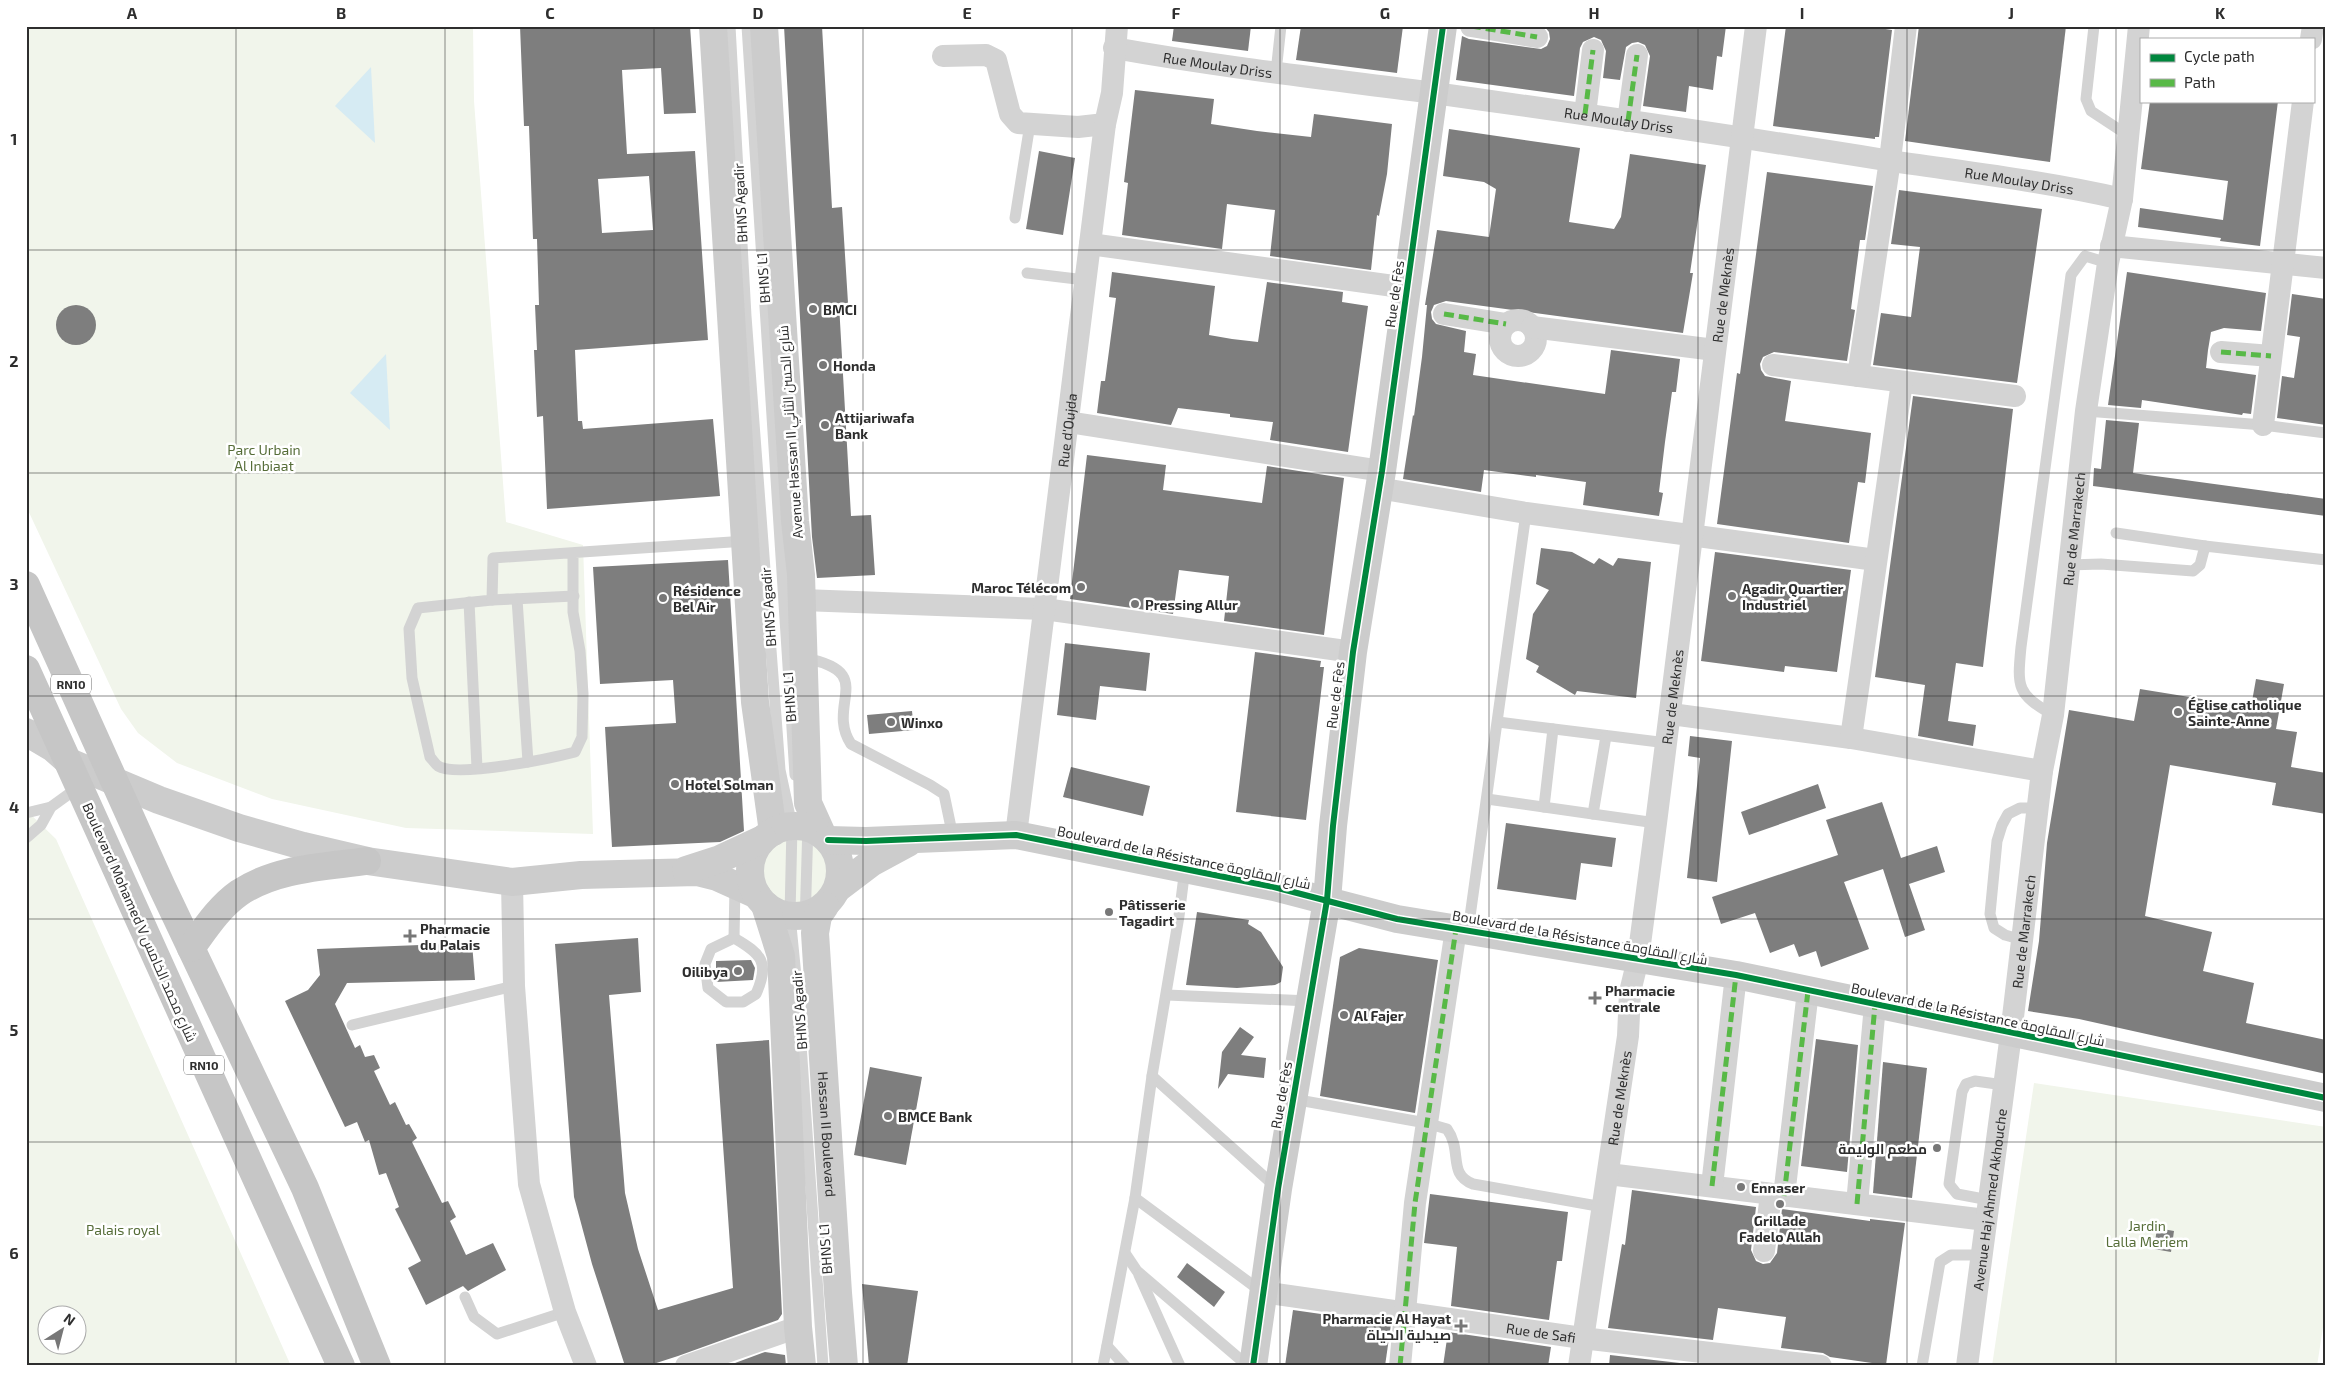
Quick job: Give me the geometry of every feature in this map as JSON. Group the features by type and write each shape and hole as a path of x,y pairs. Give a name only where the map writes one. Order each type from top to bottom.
{"main road":[{"name":"RN10","path":"26,585 120,793 305,1188 378,1366"},
{"name":"Boulevard Mohamed V شارع محمد الخامس","path":"26,669 341,1366"},
{"path":"192,948 212,918 238,894 269,877 367,861"}],"street":[{"path":"713,26 755,702 798,833 839,859 841,874 815,906 777,913 752,895"},
{"name":"Avenue Hassan II شارع الحسن الثاني","path":"764,26 795,521 800,559 802,600 808,803 798,833"},
{"name":"Rue de Fès","path":"1253,1366 1278,1189 1327,900 1332,826 1353,652 1408,288 1443,26"},
{"path":"1471,26 1538,37"},
{"name":"Rue de Meknès","path":"1579,1366 1628,1036 1630,992 1638,959 1671,714 1756,26"},
{"path":"1858,376 1890,160 1906,26"},
{"name":"Rue de Marrakech","path":"2011,1034 2042,771 2053,715 2086,411 2110,254 2122,199 2139,26"},
{"name":"Rue Moulay Driss","path":"1116,37 1174,59 1585,114 2083,190 2122,199"},
{"name":"Rue d'Oujda","path":"1016,835 1105,124 1112,93 1116,37"},
{"path":"1585,114 1593,50"},
{"path":"1628,121 1638,55"},
{"path":"943,56 992,56 999,66 1010,114 1013,120 1018,123 1078,126 1105,124"},
{"path":"2263,425 2281,263 2303,102"},
{"path":"1090,244 1408,288"},
{"path":"2110,254 2281,263 2326,268"},
{"path":"1444,314 1506,324 1520,320 1532,327 1715,350"},
{"path":"1506,324 1502,329 1500,344 1503,350 1516,357 1530,353 1534,348 1536,333 1532,327"},
{"path":"2221,352 2271,356"},
{"path":"1772,366 2016,396"},
{"path":"1851,738 1902,382"},
{"path":"1068,422 1380,480 1526,513 1876,560"},
{"path":"802,600 1044,609 1353,652"},
{"path":"1671,714 1851,738 2042,771"},
{"path":"26,732 53,748 74,774"},
{"path":"26,755 74,774"},
{"name":"Boulevard de la Résistance شارع المقاومة","path":"74,774 120,793 303,846 367,861 512,882 581,875 678,872 714,876 752,895"},
{"path":"798,833 751,860 752,895 781,956 798,1327 802,1366"},
{"name":"Boulevard de la Résistance شارع المقاومة","path":"678,872 798,833 914,839 1016,835 1185,868 1397,918 1736,976 2326,1098"},
{"name":"Boulevard de la Résistance شارع المقاومة","path":"815,906 871,863 914,839"},
{"path":"512,882 514,986 529,1184 565,1312 586,1366"},
{"name":"Hassan II Boulevard","path":"815,906 818,916 815,933 844,1366"},
{"path":"1400,1366 1410,1242 1426,1123 1462,930"},
{"path":"1712,1186 1736,976"},
{"path":"1764,1251 1777,1195 1808,991"},
{"path":"1857,1204 1875,1005"},
{"name":"Avenue Haj Ahmed Akhouche","path":"1967,1366 2011,1034"},
{"path":"1608,1174 1857,1204 1988,1210"},
{"name":"Rue de Safi","path":"1262,1292 1726,1360 1821,1366"},
{"path":"686,1366 798,1327"}],"lane":[{"name":"BHNS Agadir","path":"730,26 746,316 780,770 798,833 815,906 798,996 823,1366"},
{"name":"BHNS L1","path":"747,26 798,833 815,906 804,938 832,1366"},
{"path":"1276,72 1281,26"},
{"path":"2094,26 2086,99 2091,111 2129,136"},
{"path":"1015,218 1030,124"},
{"path":"2053,715 2031,702 2021,690 2018,674 2021,647 2070,275 2086,256 2110,254"},
{"path":"1027,273 1086,280"},
{"path":"2086,411 2263,425 2326,433"},
{"path":"1462,930 1487,799 1526,513"},
{"path":"2116,533 2205,546 2326,560"},
{"path":"492,600 494,558 746,541"},
{"path":"2068,565 2101,564 2193,571 2200,565 2205,546"},
{"path":"573,554 574,596 573,612 580,651 583,694 582,737 575,752 528,762 477,768 455,769 439,766 430,757 412,678 409,629 418,608 492,600 574,596"},
{"path":"516,599 528,762"},
{"path":"469,602 477,768"},
{"path":"804,658 829,663 836,667 844,679 844,735 850,744 944,794 953,837"},
{"path":"1498,722 1667,743"},
{"path":"1544,807 1553,729"},
{"path":"1592,814 1606,736"},
{"path":"26,838 41,825 74,774"},
{"path":"1487,799 1656,823"},
{"path":"26,813 51,807"},
{"path":"2023,940 2005,935 1994,928 1990,914 1998,841 2008,814 2020,808 2038,808"},
{"path":"1103,1366 1135,1198 1185,868"},
{"path":"734,938 754,949 761,958 764,972 756,994 743,1002 726,1002 708,988 705,964 711,949 734,938 752,895"},
{"path":"352,1025 514,986"},
{"path":"1166,995 1310,1001"},
{"path":"1152,1076 1278,1189"},
{"path":"1988,1210 1957,1194 1949,1184 1962,1092 1966,1084 1975,1081 2004,1085"},
{"path":"1293,1099 1426,1123 1447,1130 1454,1139 1458,1174 1463,1180 1473,1184 1603,1207"},
{"path":"1135,1198 1262,1292"},
{"path":"1125,1253 1138,1271 1180,1366"},
{"path":"1922,1366 1940,1262 1951,1255 1981,1255"},
{"path":"1138,1271 1248,1366"},
{"path":"465,1297 474,1317 496,1334 565,1312"},
{"path":"1107,1346 1126,1366"}],"green space":[{"name":"Parc Urbain Al Inbiaat","path":"26,26 473,26 474,101 506,522 583,545 593,834 406,828 272,799 177,763 138,733 121,709 26,506"},
{"name":"Palais royal","path":"26,810 56,839 291,1366 26,1366"},
{"path":"796,835 816,841 826,851 832,871 826,891 816,901 796,907 776,901 766,891 760,871 766,851 776,841"},
{"name":"Jardin Lalla Meriem","path":"2034,1083 2326,1127 2326,1308 2317,1366 1992,1366"}],"water":[{"path":"371,67 375,143 335,106"},
{"path":"386,354 390,430 350,393"}],"building":[{"path":"520,26 690,26 696,113 664,114 661,68 622,70 623,88 627,154 695,151 708,340 575,350 578,421 582,421 583,429 713,419 720,496 547,509 543,416 537,417 534,350 537,350 535,305 539,305 537,239 533,239 529,126 524,126","holes":["649,176 653,230 602,233 598,179"]},
{"path":"784,26 822,26 832,208 842,207 848,303 839,304 851,516 871,515 875,575 817,578 812,537"},
{"path":"1174,26 1251,26 1248,51 1172,41"},
{"path":"1301,26 1403,26 1397,73 1296,60"},
{"path":"1544,26 1726,26 1722,57 1717,56 1713,90 1689,86 1686,112 1643,106 1650,56 1645,45 1638,42 1626,47 1620,80 1603,78 1606,51 1601,40 1594,37 1583,42 1580,48 1574,96 1456,80 1462,36 1469,39 1541,49 1547,46 1550,39 1549,32"},
{"path":"1786,26 1866,26 1892,30 1879,137 1875,137 1875,139 1773,126"},
{"path":"1919,26 2066,26 2050,162 1905,141"},
{"path":"1135,90 1214,99 1211,124 1257,131 1311,137 1314,114 1392,124 1387,174 1379,216 1377,215 1371,270 1270,256 1275,210 1227,204 1222,249 1122,235 1128,183 1124,182"},
{"path":"2150,102 2278,102 2260,246 2220,241 2221,238 2138,227 2140,208 2223,220 2228,181 2141,169"},
{"path":"1449,129 1580,148 1569,222 1614,229 1621,217 1630,154 1706,165 1690,273 1693,273 1683,333 1446,301 1434,305 1431,312 1432,319 1436,324 1466,331 1464,352 1476,354 1473,375 1605,394 1611,350 1680,359 1676,392 1672,392 1665,442 1659,492 1663,493 1659,516 1583,505 1586,482 1484,470 1481,492 1403,479 1414,416 1422,357 1427,305 1425,305 1437,230 1489,237 1496,189 1484,182 1443,176"},
{"path":"1039,151 1075,158 1063,235 1026,229"},
{"path":"1767,172 1873,186 1865,240 1860,240 1851,309 1855,310 1847,361 1774,352 1763,357 1760,364 1765,376 1791,381 1785,421 1871,433 1865,483 1858,482 1849,543 1717,524 1737,373 1740,374"},
{"path":"1899,190 2042,209 2017,383 1873,365 1881,313 1911,317 1920,247 1891,244"},
{"path":"1112,272 1215,286 1209,335 1232,339 1258,342 1267,282 1343,292 1342,302 1368,306 1348,452 1270,440 1273,422 1230,417 1230,414 1178,408 1171,425 1097,413 1101,381 1105,381 1116,298 1109,297"},
{"path":"2127,272 2266,293 2261,331 2224,328 2211,332 2208,350 2206,368 2256,375 2251,414 2243,413 2242,415 2142,400 2141,408 2108,405"},
{"path":"2292,294 2326,299 2326,425 2277,418 2282,376 2294,378 2300,337 2287,335"},
{"path":"80,305 87,308 93,314 96,325 95,333 87,342 80,345 72,345 65,342 57,333 56,321 59,314 68,306"},
{"path":"1913,396 2013,409 1983,667 1956,663 1948,721 1976,725 1973,746 1918,736 1925,685 1875,677"},
{"path":"2106,420 2139,423 2133,473 2326,499 2326,516 2093,486 2094,468 2101,469"},
{"path":"1087,455 1166,465 1163,490 1262,503 1267,466 1344,478 1324,635 1224,621 1229,576 1179,570 1173,614 1070,599"},
{"path":"1541,548 1572,552 1594,564 1599,558 1613,566 1618,558 1651,562 1636,698 1577,691 1575,695 1536,672 1539,666 1526,659 1533,614 1549,590 1536,584"},
{"path":"1715,552 1851,570 1837,672 1785,666 1784,672 1701,661"},
{"path":"728,560 744,831 720,842 612,847 605,727 676,723 673,680 600,684 593,567"},
{"path":"1065,643 1150,653 1146,691 1100,686 1096,720 1057,715"},
{"path":"1255,652 1321,661 1320,667 1324,667 1306,820 1236,812"},
{"path":"2256,679 2284,684 2276,729 2297,732 2291,767 2326,773 2326,814 2272,805 2276,783 2170,765 2145,916 2212,932 2203,971 2254,983 2246,1023 2326,1040 2326,1074 2079,1019 2028,1011 2039,941 2047,843 2069,710 2134,721 2140,689 2251,707"},
{"path":"912,711 914,730 869,734 867,715"},
{"path":"1690,736 1732,741 1717,882 1687,878 1700,758 1688,756"},
{"path":"1071,767 1150,786 1143,816 1063,797"},
{"path":"1818,784 1826,808 1749,835 1741,812"},
{"path":"1882,802 1901,858 1937,846 1945,872 1909,884 1925,930 1905,937 1883,869 1844,882 1869,949 1821,967 1816,951 1799,957 1794,944 1770,953 1755,913 1721,924 1712,897 1838,855 1826,820"},
{"path":"1506,823 1616,838 1612,867 1581,863 1576,900 1497,889"},
{"path":"1197,912 1249,920 1248,924 1261,932 1283,967 1281,982 1275,985 1237,988 1186,985"},
{"path":"638,938 641,992 609,995 625,1193 638,1249 658,1310 733,1288 716,1044 769,1040 782,1314 778,1320 678,1356 647,1366 625,1366 592,1264 574,1197 555,944"},
{"path":"472,943 475,980 347,983 335,1004 355,1048 360,1045 365,1057 374,1055 380,1068 374,1071 390,1105 395,1102 406,1125 409,1124 417,1138 412,1142 442,1203 448,1201 456,1217 450,1221 466,1255 493,1243 506,1270 468,1291 463,1286 426,1305 408,1268 421,1261 395,1209 399,1207 386,1173 379,1175 369,1140 365,1142 357,1122 345,1127 285,1001 308,990 320,975 317,949"},
{"path":"1359,948 1438,960 1415,1113 1320,1096 1340,957"},
{"name":"Oilibya","path":"751,960 755,968 753,980 716,982 716,961"},
{"path":"1240,1027 1254,1037 1241,1055 1266,1058 1264,1078 1228,1074 1218,1089 1222,1052"},
{"path":"1816,1039 1858,1045 1847,1172 1801,1166"},
{"path":"1883,1062 1927,1068 1912,1198 1873,1193"},
{"name":"BMCE Bank","path":"870,1067 922,1077 906,1165 854,1155"},
{"path":"1632,1190 1756,1207 1751,1250 1756,1261 1763,1264 1770,1263 1777,1253 1782,1209 1870,1221 1870,1219 1905,1223 1886,1365 1830,1357 1823,1353 1781,1348 1786,1317 1718,1308 1713,1340 1608,1328 1622,1244 1625,1245"},
{"path":"1430,1194 1568,1212 1562,1261 1557,1261 1549,1320 1451,1306 1457,1247 1424,1243"},
{"path":"2157,1228 2174,1231 2171,1252 2154,1249"},
{"path":"1187,1263 1225,1292 1214,1307 1177,1277"},
{"path":"862,1284 918,1291 907,1366 869,1366"},
{"path":"1293,1310 1391,1324 1385,1366 1285,1366"},
{"path":"1448,1332 1551,1347 1548,1366 1443,1366"},
{"path":"765,1352 785,1355 786,1366 727,1366"},
{"path":"1610,1355 1706,1366 1609,1366"}],"marked path":[{"path":"1471,26 1537,37"},
{"path":"1585,114 1593,50"},
{"path":"1628,121 1637,55"},
{"path":"1444,314 1506,324"},
{"path":"2221,352 2271,356"},
{"path":"1400,1366 1415,1203 1456,929"},
{"path":"1712,1186 1736,975"},
{"path":"1784,1196 1808,991"},
{"path":"1857,1204 1875,1005"}],"cycle path":[{"path":"1253,1366 1278,1189 1327,900 1333,826 1353,652 1382,471 1443,26"},
{"path":"828,840 866,841 1016,835 1274,887 1397,919 1736,975 2326,1098"}],"place":[{"name":"BMCI","path":"813,309"},
{"name":"Honda","path":"823,365"},
{"name":"Attijariwafa Bank","path":"825,425"},
{"name":"Maroc Télécom","path":"1081,587"},
{"name":"Agadir Quartier Industriel","path":"1732,596"},
{"name":"Résidence Bel Air","path":"663,598"},
{"name":"Pressing Allur","path":"1135,604"},
{"name":"Église catholique Sainte-Anne","path":"2178,712"},
{"name":"Winxo","path":"891,722"},
{"name":"Hotel Solman","path":"675,784"},
{"name":"Pâtisserie Tagadirt","path":"1109,912"},
{"name":"Pharmacie du Palais","path":"410,936"},
{"name":"Oilibya","path":"738,971"},
{"name":"Pharmacie centrale","path":"1595,998"},
{"name":"Al Fajer","path":"1344,1015"},
{"name":"BMCE Bank","path":"888,1116"},
{"name":"مطعم الوليمة","path":"1937,1148"},
{"name":"Ennaser","path":"1741,1187"},
{"name":"Grillade Fadelo Allah","path":"1780,1204"},
{"name":"Pharmacie Al Hayat صيدلية الحياة","path":"1461,1326"}]}
